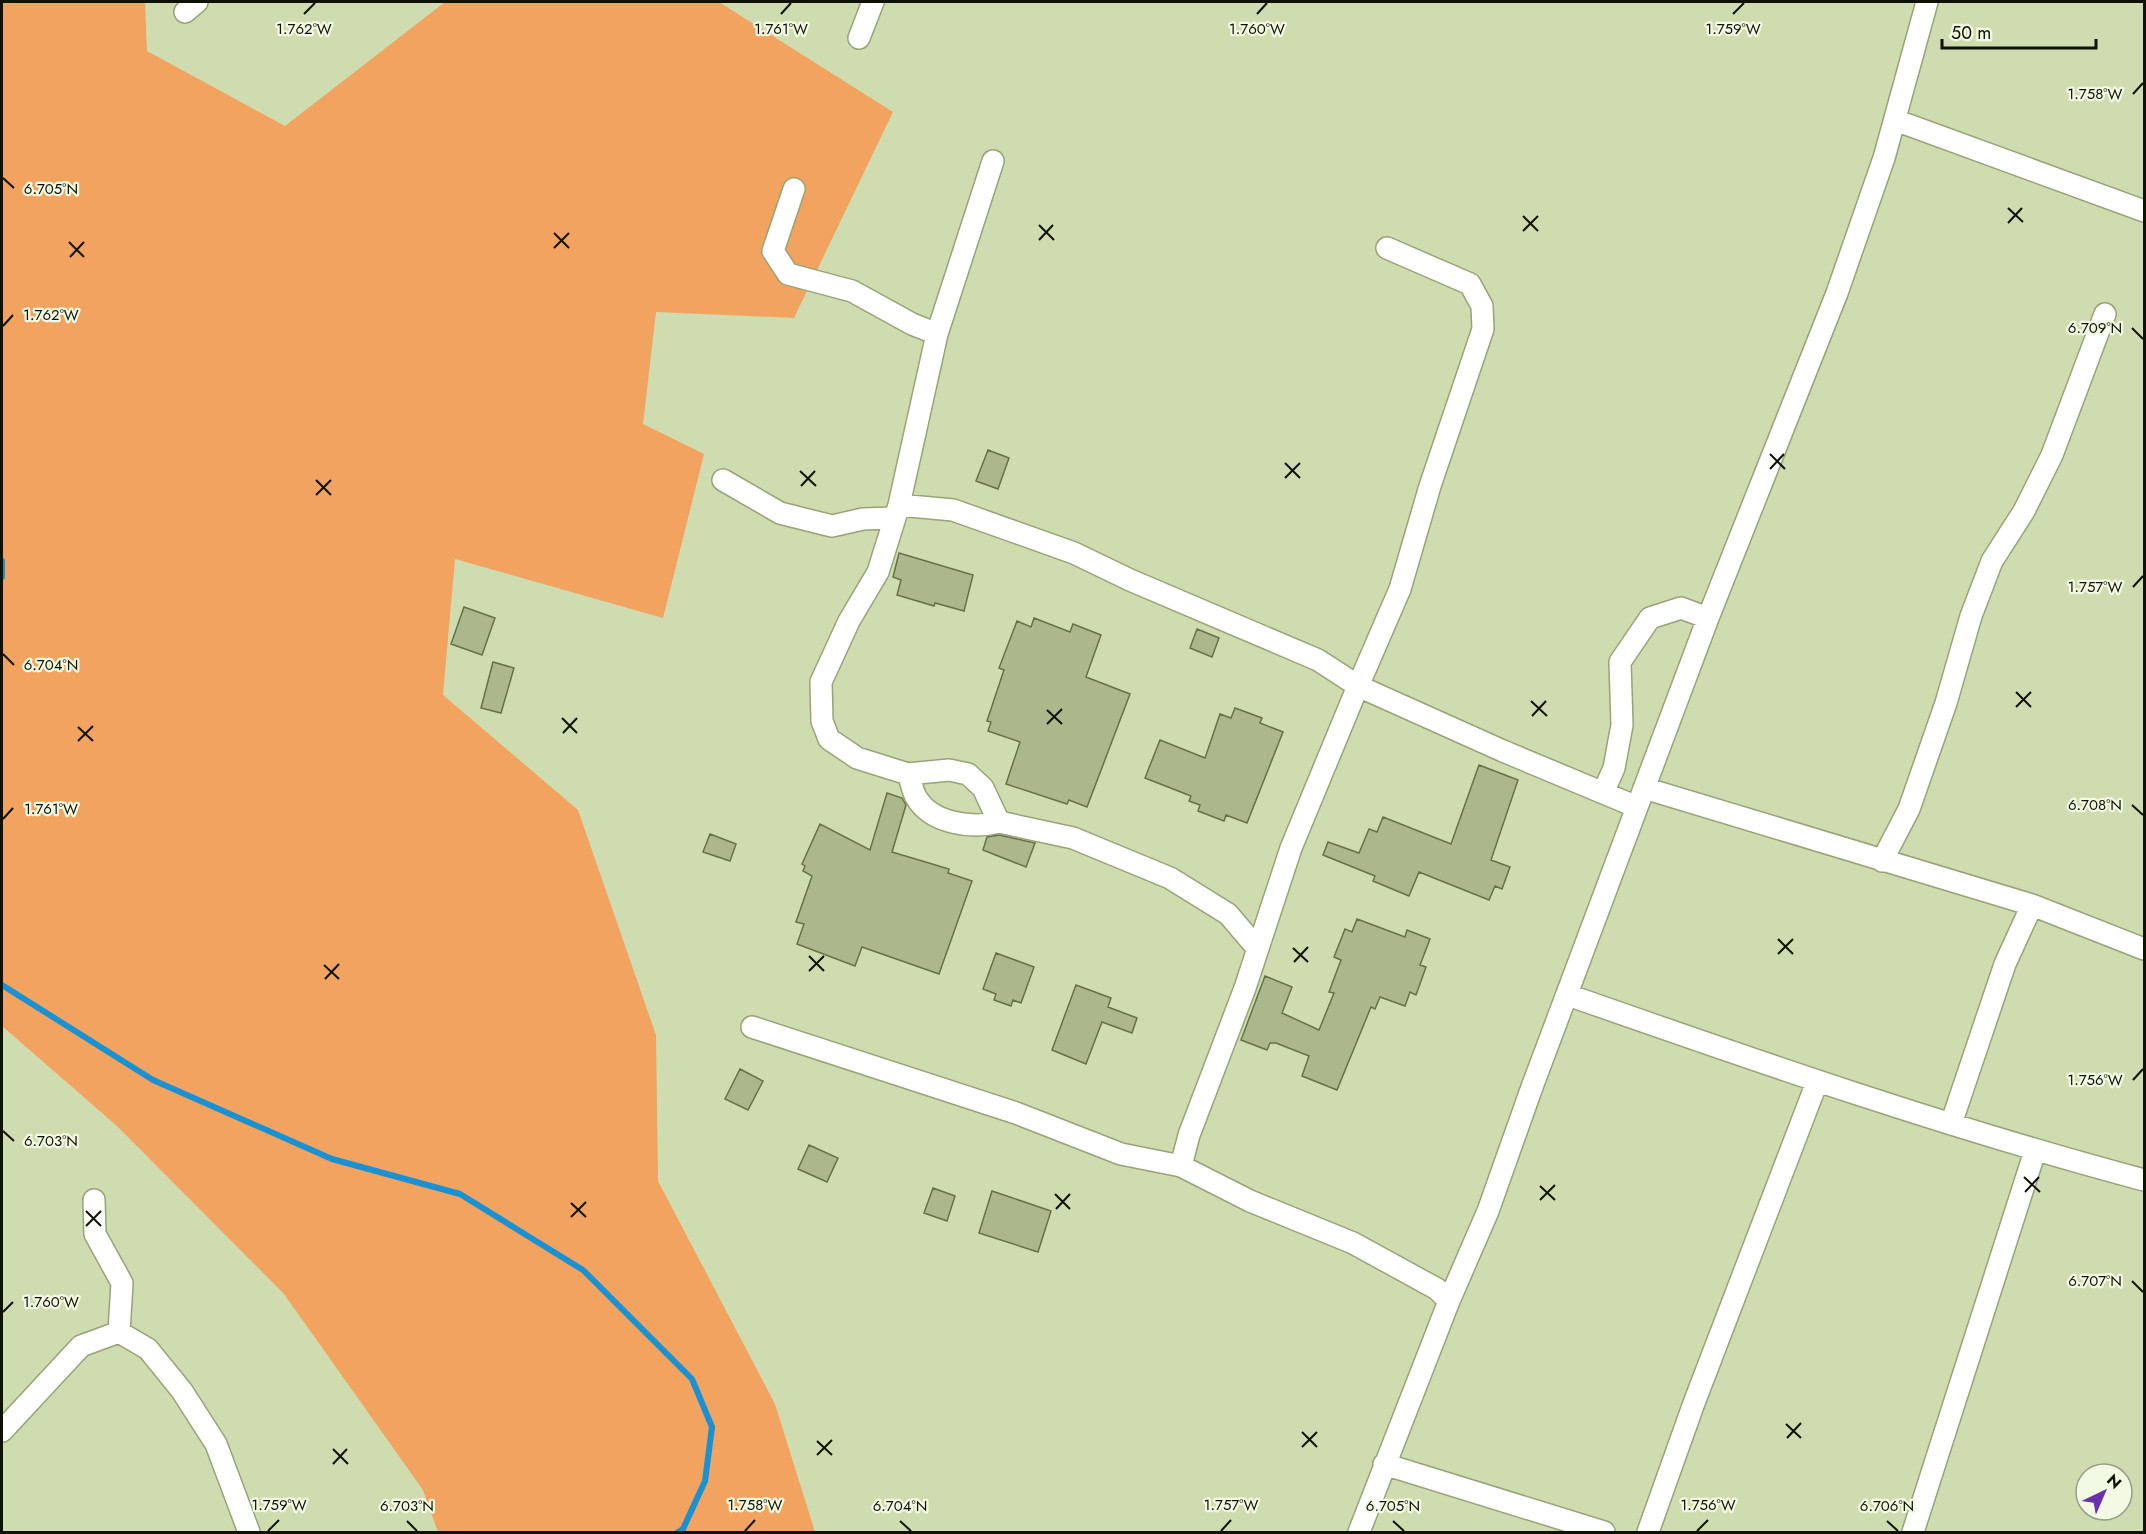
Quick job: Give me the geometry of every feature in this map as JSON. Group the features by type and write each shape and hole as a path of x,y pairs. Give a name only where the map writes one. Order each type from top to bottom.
{"street":[{"path":"860,38 873,2"},
{"path":"1359,1533 1449,1301 1488,1211 1532,1087 1708,618 1838,293 1895,120 1927,2"},
{"path":"1895,120 2145,211"},
{"path":"993,161 937,333 897,512 878,572 849,621 821,682 822,721 830,739 857,758 908,774 949,770 968,774 983,788 999,822"},
{"path":"794,189 773,251 788,274 852,291 912,324 937,333"},
{"path":"1181,1166 1189,1135 1245,988 1291,848 1400,589 1430,486 1484,329 1482,306 1470,284 1387,248"},
{"path":"1882,861 1909,809 1946,703 1971,616 1992,561 2024,511 2052,455 2105,314"},
{"path":"723,480 780,513 832,526 897,512 953,510 1074,553 1130,580 1318,660 1358,686 1603,793 1640,798 1882,861 2031,905 2145,949"},
{"path":"1603,793 1614,768 1622,725 1620,662 1650,618 1681,608 1708,618"},
{"path":"908,774 916,798 934,814 954,823 983,826 999,822 1072,838 1170,878 1228,914 1257,948"},
{"path":"1951,1124 2005,964 2031,905"},
{"path":"1228,914 1269,918"},
{"path":"1568,995 1817,1082 2035,1151 2145,1180"},
{"path":"752,1027 1016,1113 1121,1154 1181,1166 1250,1201 1353,1243 1437,1289 1449,1301"},
{"path":"1648,1533 1698,1392 1817,1082"},
{"path":"1913,1533 2035,1151"},
{"path":"94,1200 95,1234 122,1283 119,1332"},
{"path":"2,1431 81,1346 119,1332"},
{"path":"119,1332 148,1349 183,1391 216,1444 249,1533"},
{"path":"1384,1464 1604,1533"}],"shaded area":[{"path":"2,2 145,2 147,51 285,126 445,2 719,2 893,112 794,318 656,312 643,424 704,454 663,618 455,559 443,695 578,810 656,1035 658,1181 775,1404 815,1532 438,1532 423,1490 284,1294 117,1126 2,1026"}],"building":[{"path":"988,450 1009,458 998,489 976,481"},
{"path":"899,553 973,575 964,611 935,603 934,606 897,595 901,580 893,577"},
{"path":"464,607 495,618 482,655 451,644"},
{"path":"1034,618 1070,632 1073,624 1101,635 1086,677 1130,694 1087,807 1069,800 1067,804 1006,784 1020,742 988,731 991,722 987,721 1004,670 999,668 1017,621 1031,627"},
{"path":"1197,629 1219,638 1212,657 1190,648"},
{"path":"493,662 514,668 501,713 481,708"},
{"path":"1235,708 1262,718 1260,723 1283,732 1247,823 1226,815 1224,821 1198,811 1200,805 1189,801 1191,796 1145,778 1160,740 1205,758 1220,714 1231,718"},
{"path":"1479,765 1518,780 1491,860 1510,867 1502,889 1495,886 1489,900 1419,872 1409,896 1373,881 1375,876 1323,855 1328,842 1359,853 1369,829 1377,832 1383,817 1451,844"},
{"path":"887,793 902,798 906,805 892,852 949,869 948,873 972,881 939,974 862,947 855,966 797,944 804,924 796,922 812,876 803,871 805,866 802,864 820,824 870,850"},
{"path":"710,834 736,844 730,861 703,852"},
{"path":"999,835 1035,843 1026,867 983,850 987,837"},
{"path":"1357,919 1405,937 1407,930 1430,939 1420,965 1426,967 1416,995 1410,992 1405,1006 1380,997 1375,1009 1371,1007 1337,1090 1302,1076 1309,1056 1276,1043 1270,1043 1267,1050 1241,1040 1265,976 1292,987 1282,1013 1319,1030 1334,993 1329,992 1341,960 1334,957 1345,929 1352,932"},
{"path":"996,953 1034,967 1021,1003 1013,1000 1011,1006 994,1000 996,994 983,989"},
{"path":"1076,985 1111,998 1108,1007 1137,1018 1132,1033 1102,1022 1086,1064 1052,1050"},
{"path":"740,1069 763,1081 748,1110 725,1099"},
{"path":"809,1145 838,1158 827,1182 798,1169"},
{"path":"933,1188 955,1196 947,1221 924,1213"},
{"path":"992,1191 1051,1211 1038,1252 979,1233"}],"waterway":[{"path":"2,561 2,577"},
{"path":"2,985 153,1080 332,1159 460,1194 583,1270 692,1379 712,1427 705,1481 683,1529 678,1532"}]}
